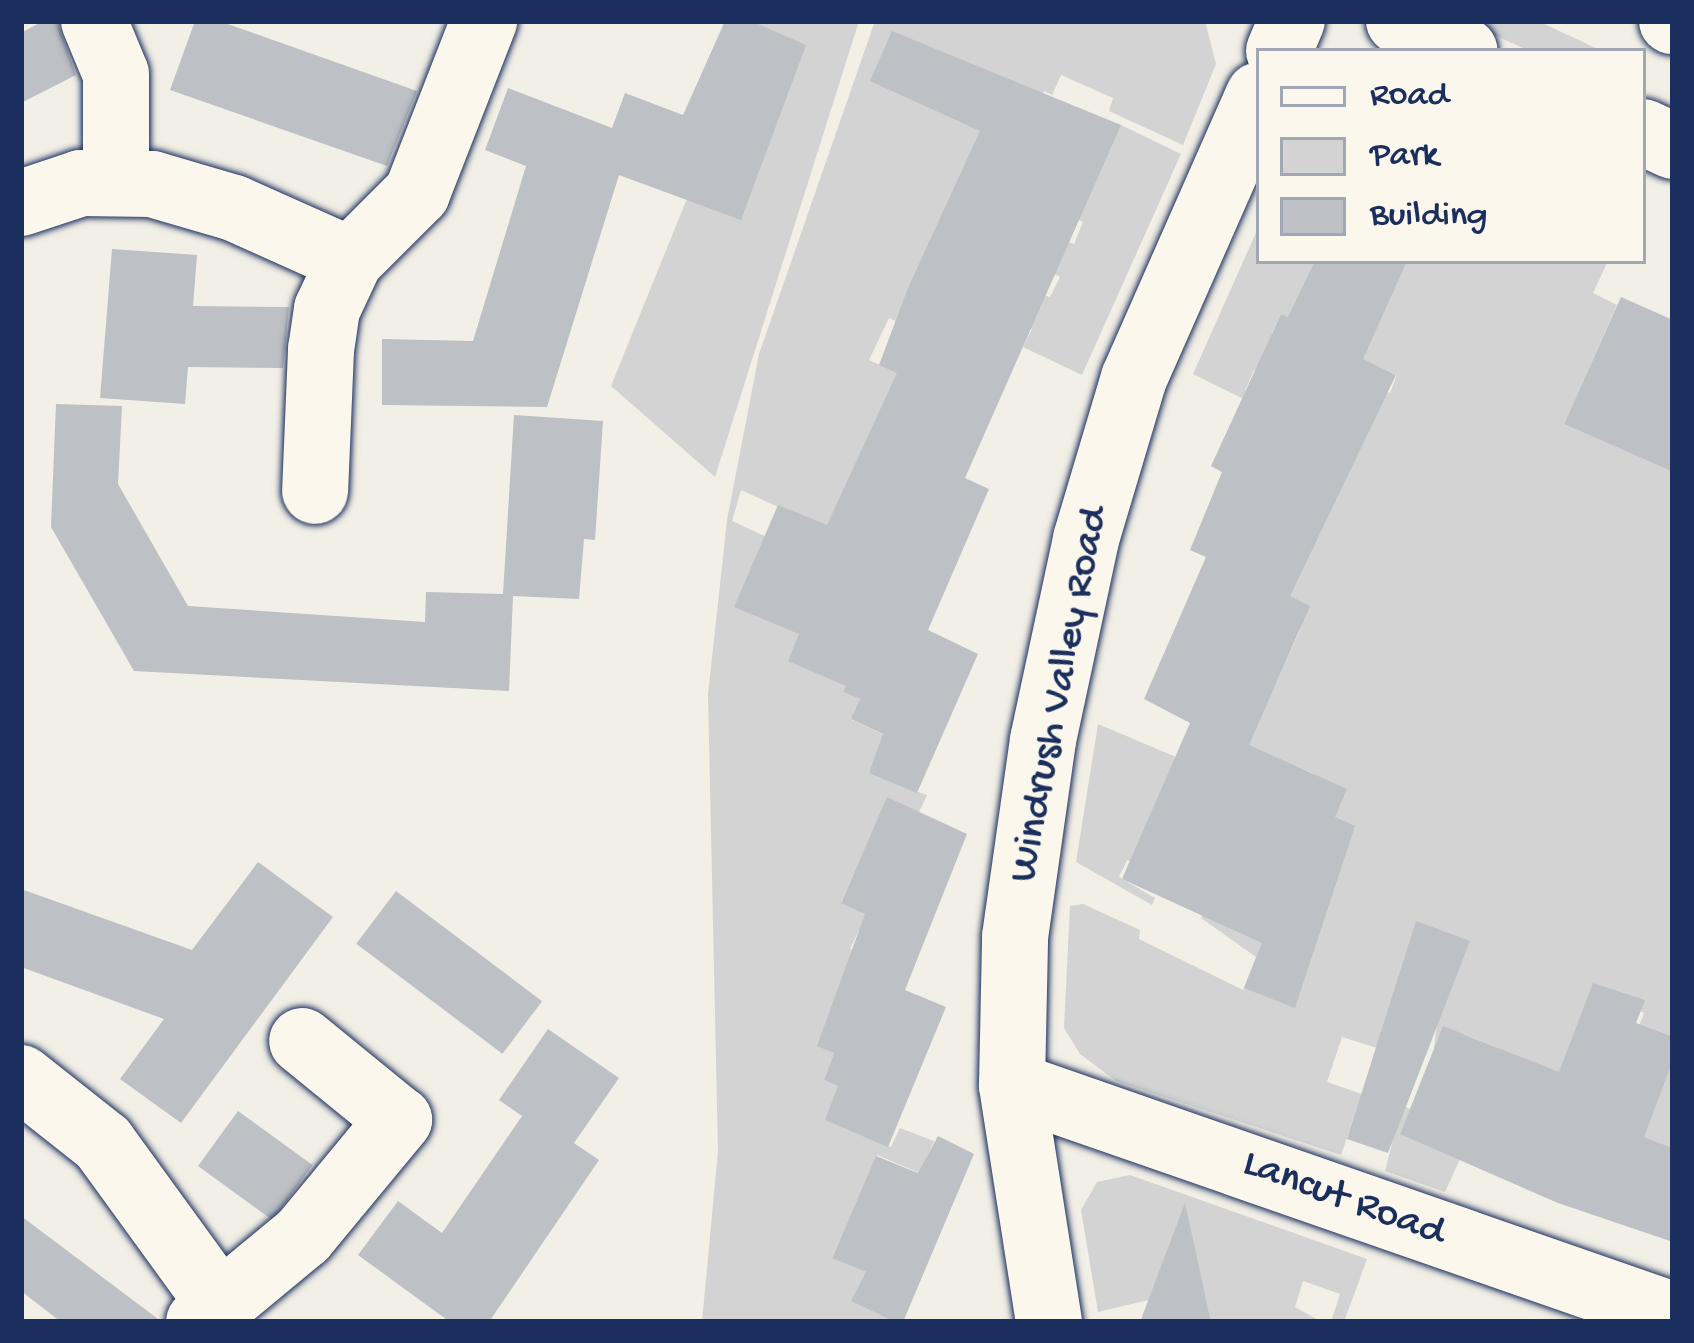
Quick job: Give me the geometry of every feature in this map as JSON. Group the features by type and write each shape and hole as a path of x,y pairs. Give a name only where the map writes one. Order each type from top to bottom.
{"street":[{"path":"94,21 116,74 116,182"},
{"path":"315,491 327,309 350,260 417,194 484,21"},
{"path":"1399,21 1458,48"},
{"name":"Windrush Valley Road","path":"1049,1322 1012,1085 1015,938 1043,740 1086,539 1134,378 1256,102"},
{"path":"21,203 81,183 116,182 211,200 350,260"},
{"path":"21,1078 103,1143 209,1313 303,1236 399,1120 302,1041"},
{"name":"Lancut Road","path":"1012,1085 1673,1315"}],"green space":[{"path":"759,21 859,21 715,477 611,386"},
{"path":"875,21 1205,21 1216,64 1183,145 1109,111 1113,98 1061,75 1052,95 1044,91 936,339 889,318 869,360 974,407 832,539 822,527 741,490 732,521 795,550 857,662 843,692 860,699 852,720 919,751 898,785 927,795 919,812 887,799 841,902 914,936 908,951 859,930 850,949 911,976 818,1045 834,1053 824,1080 888,1107 826,1120 891,1147 900,1128 934,1141 920,1173 877,1155 832,1257 902,1288 851,1301 896,1322 702,1322 718,1151 708,695 727,520 759,354"},
{"path":"1464,21 1538,21 1596,48 1522,48"},
{"path":"1121,125 1181,154 1082,375 1023,347 1032,329 1021,324 1035,292 1050,297 1060,277 1046,270 1060,239 1074,244 1083,222 1071,216"},
{"path":"1256,233 1256,264 1314,264 1293,319 1281,314 1272,333 1269,376 1254,370 1245,391 1254,404 1193,374"},
{"path":"1405,264 1607,264 1593,293 1617,305 1564,424 1673,472 1673,1148 1602,1121 1644,1013 1615,1001 1566,1054 1556,1098 1499,1048 1464,1034 1455,1055 1434,1048 1437,1023 1377,1048 1342,1037 1327,1082 1362,1094 1341,1155 1116,1081 1080,1054 1064,1028 1070,906 1083,904 1140,930 1139,939 1243,990 1256,957 1201,918 1211,894 1303,799 1313,773 1225,739 1275,686 1300,630 1206,589 1348,376 1390,393 1397,375 1357,357"},
{"path":"1098,724 1188,762 1172,765 1164,784 1172,788 1140,865 1127,860 1119,877 1155,898 1152,905 1076,862"},
{"path":"1402,1105 1410,1109 1400,1134 1465,1148 1445,1192 1385,1171"},
{"path":"1130,1175 1367,1259 1344,1322 1331,1322 1340,1294 1303,1281 1295,1307 1322,1322 1211,1322 1203,1287 1098,1312 1081,1210 1097,1182"}],"building":[{"path":"43,21 57,21 76,75 21,103 21,33"},
{"path":"195,21 219,21 417,91 387,166 170,90"},
{"path":"725,21 751,21 806,45 741,220 619,175 547,407 382,405 382,339 473,341 526,166 485,150 508,88 612,128 625,93 683,115"},
{"path":"892,31 1121,125 965,478 989,489 928,630 978,654 917,793 869,773 883,734 851,719 860,699 843,692 846,686 788,661 799,634 734,607 778,505 827,525 897,373 879,365 908,288 980,131 870,81"},
{"path":"112,249 197,255 193,306 289,307 283,368 188,367 185,404 100,398"},
{"path":"1314,264 1406,264 1363,359 1396,375 1290,596 1310,606 1249,745 1347,789 1335,817 1355,826 1295,1008 1244,988 1262,943 1122,879 1190,723 1144,699 1206,557 1190,550 1222,472 1211,466 1281,314 1288,317"},
{"path":"1621,297 1673,320 1673,472 1564,424"},
{"path":"56,404 122,406 118,484 188,606 425,622 426,592 503,594 514,415 603,421 595,540 584,539 579,599 513,596 509,691 134,671 51,527"},
{"path":"887,797 967,834 905,990 946,1007 888,1147 825,1120 838,1086 824,1080 834,1053 817,1046 865,914 841,903"},
{"path":"258,862 333,917 181,1123 120,1079 164,1019 21,967 21,889 192,950"},
{"path":"396,891 542,1001 502,1054 356,944"},
{"path":"1416,921 1470,941 1388,1153 1347,1139"},
{"path":"1593,983 1645,1000 1636,1023 1673,1037 1673,1060 1644,1137 1673,1148 1673,1242 1558,1203 1400,1134 1443,1026 1559,1072"},
{"path":"548,1029 619,1078 574,1143 599,1160 489,1322 450,1322 358,1255 398,1201 442,1233 522,1116 499,1100"},
{"path":"238,1111 312,1165 272,1220 198,1166"},
{"path":"938,1136 974,1154 903,1322 895,1322 851,1301 866,1272 832,1258 876,1156 918,1173"},
{"path":"1185,1203 1211,1322 1140,1322"},
{"path":"21,1216 162,1322 61,1322 21,1291"}]}
